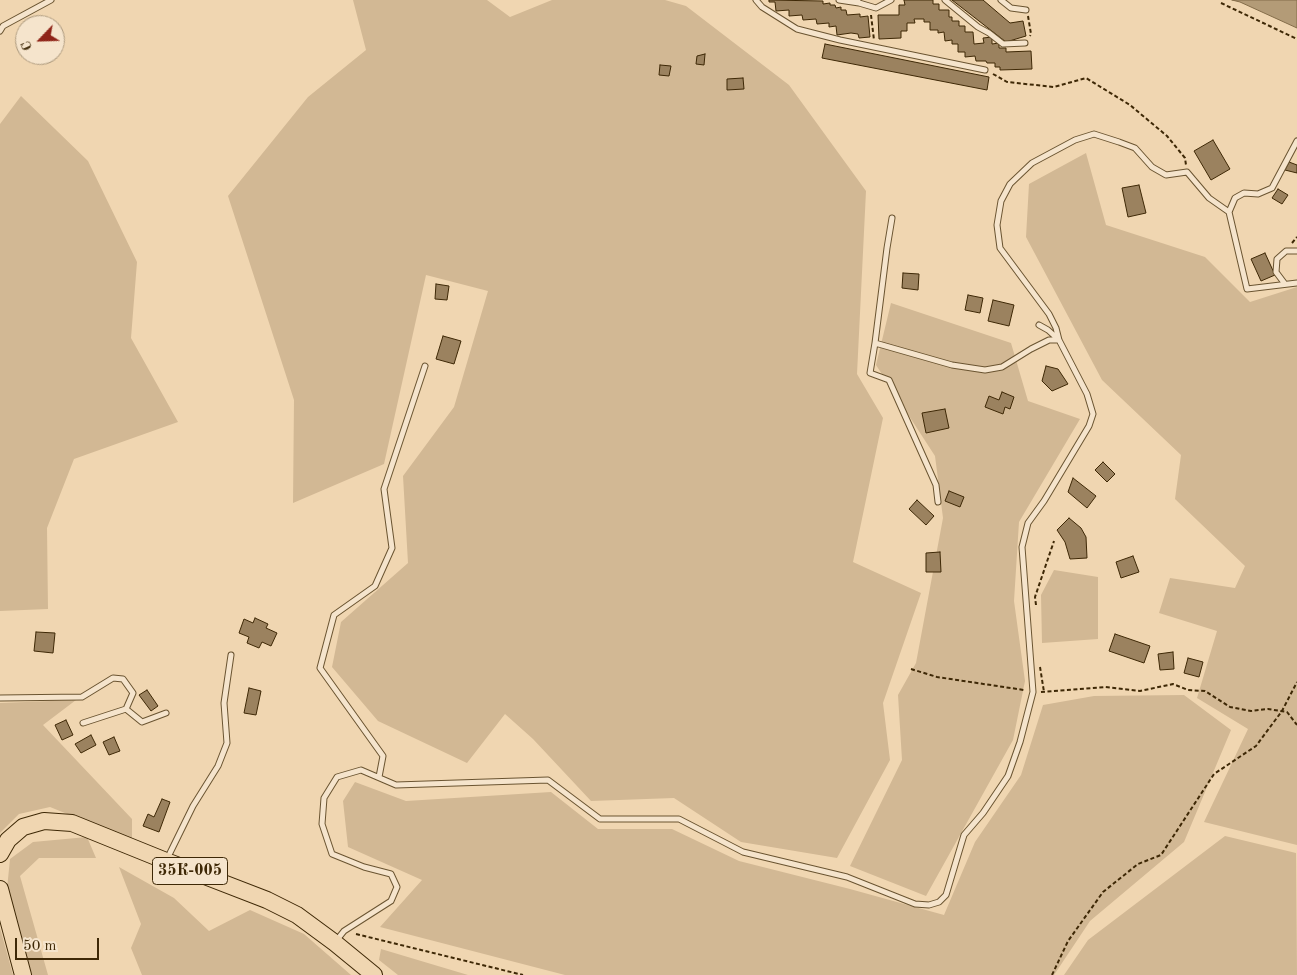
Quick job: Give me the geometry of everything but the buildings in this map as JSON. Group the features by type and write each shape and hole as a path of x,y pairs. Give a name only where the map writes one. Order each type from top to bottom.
{"main road":[{"name":"35К-005","path":"0,854 8,840 23,827 44,821 72,823 166,862 267,900 339,937 374,975"},
{"path":"0,889 23,975"}],"lane":[{"path":"0,31 3,26 51,0"},
{"path":"756,0 762,8 797,28 874,47 985,70"},
{"path":"839,0 858,2 876,8 892,0"},
{"path":"945,0 978,27 1003,44 1025,43"},
{"path":"1001,0 1011,8 1026,10"},
{"path":"339,937 391,901 397,887 392,874 364,867 332,854 322,824 324,798 337,777 361,770 396,785 548,780 600,820 679,819 743,852 847,877 915,904 929,905 939,902 946,895 964,835 1008,776 1020,742 1033,692 1022,547 1028,523 1044,501 1089,426 1093,414 1087,394 1049,314 1000,248 997,225 1001,201 1010,184 1032,163 1075,140 1094,134 1135,148 1152,167 1166,175 1187,172 1209,198 1229,212"},
{"path":"1297,141 1272,188 1258,194 1244,193 1235,198 1229,212 1246,288 1297,283"},
{"path":"892,218 870,373 890,380 936,485 938,502"},
{"path":"1285,284 1276,272 1277,259 1286,251 1297,251"},
{"path":"1039,325 1060,340"},
{"path":"875,343 952,365 985,370 1002,367 1030,349 1049,340 1060,340"},
{"path":"379,778 383,756 320,668 334,615 375,586 392,548 384,489 425,366"},
{"path":"166,862 193,806 218,766 227,743 224,703 231,655"},
{"path":"0,698 82,697 113,678 123,679 133,693 126,708 83,723"},
{"path":"126,708 142,722 166,713"}],"path":[{"path":"1221,3 1297,39"},
{"path":"870,6 874,47"},
{"path":"1025,43 1031,34 1026,10"},
{"path":"985,70 1007,82 1054,88 1086,78 1130,105 1167,136 1186,158 1187,172"},
{"path":"1036,606 1036,597 1054,541"},
{"path":"1040,663 1044,692"},
{"path":"911,669 937,677 1033,692 1105,687 1140,691 1173,684 1188,690 1206,691 1230,707 1251,711 1268,709 1287,712 1297,725"},
{"path":"1052,975 1068,941 1103,892 1138,864 1161,855 1214,774 1256,746 1282,711 1297,682"},
{"path":"339,937 523,975"}],"shaded area":[{"path":"353,0 487,0 510,17 552,0 665,0 686,6 789,85 866,191 857,374 883,418 853,562 921,593 883,703 890,760 837,858 741,842 674,798 591,801 533,739 505,714 467,763 378,721 332,667 341,622 408,563 403,476 454,407 488,291 426,275 384,464 293,503 294,400 228,196 308,97 366,50"},
{"path":"1232,0 1297,0 1297,28 1240,2"},
{"path":"21,96 88,161 137,262 131,338 178,422 74,459 47,528 48,609 0,611 0,124"},
{"path":"1086,153 1106,225 1205,257 1250,302 1297,287 1297,845 1204,822 1248,729 1197,698 1217,631 1159,613 1170,578 1235,588 1245,566 1175,499 1181,455 1102,380 1026,237 1029,184"},
{"path":"891,303 1011,343 1028,401 1080,419 1019,522 1014,601 1025,681 1013,740 926,896 850,866 902,760 898,695 916,663 943,518 935,456 876,365"},
{"path":"1054,570 1098,577 1098,639 1042,643 1041,595"},
{"path":"1184,695 1231,730 1184,842 1090,921 1054,975 565,975 380,927 422,880 348,847 343,801 355,782 406,801 551,792 598,829 672,829 739,861 944,915 975,842 1021,775 1043,705 1094,696"},
{"path":"76,700 43,725 132,819 132,840 50,807 19,814 0,833 0,703"},
{"path":"1225,836 1296,853 1297,975 1064,975 1088,940"},
{"path":"87,837 96,858 39,858 20,876 48,975 32,975 7,889 10,859 33,842"},
{"path":"119,867 174,898 209,931 250,910 304,934 351,975 142,975 131,948 141,924"},
{"path":"0,928 13,975 0,975"},
{"path":"381,949 468,975 398,975 379,960"}]}
